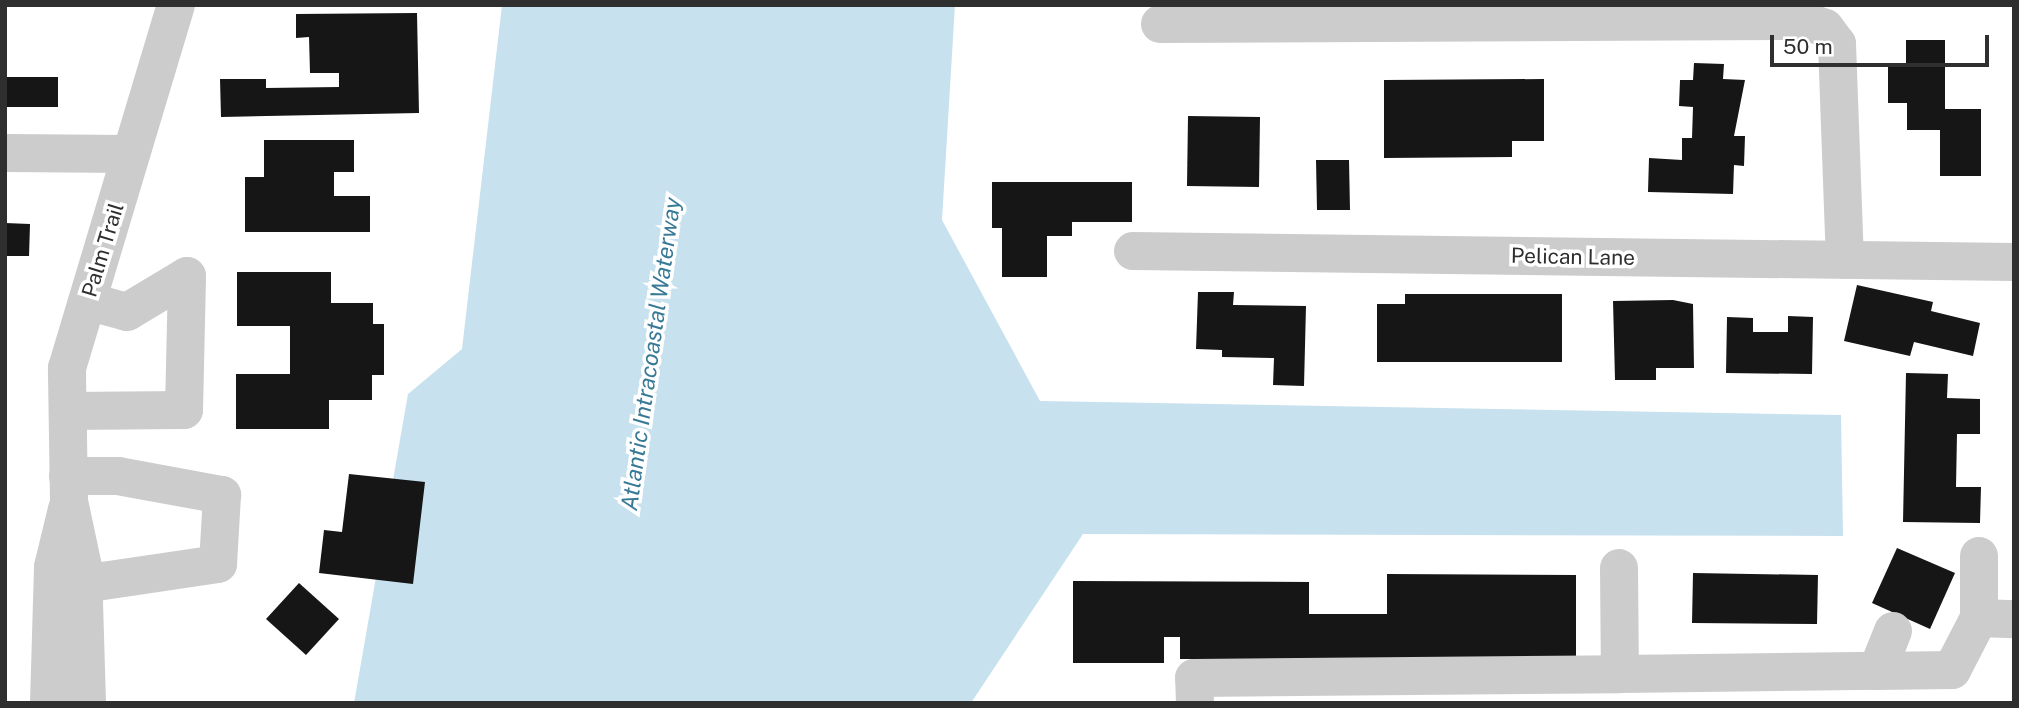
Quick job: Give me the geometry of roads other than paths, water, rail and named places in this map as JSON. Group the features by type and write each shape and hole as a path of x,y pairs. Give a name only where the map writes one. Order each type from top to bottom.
{"street":[{"name":"Palm Trail","path":"87,703 83,584 68,489 67,368 176,5"},
{"path":"1160,24 1805,21 1824,17 1837,44 1845,260"},
{"path":"5,153 131,154"},
{"name":"Pelican Lane","path":"1133,251 2014,262"},
{"path":"68,411 184,410 187,276 127,312 87,301"},
{"path":"68,489 118,477 222,495 218,565 83,584"},
{"name":"Palm Trail","path":"49,703 52,567 68,489"},
{"path":"1195,703 1194,678 1952,670 1996,619 1979,556"},
{"path":"1619,568 1620,674"},
{"path":"1877,671 1893,631"}],"water":[{"name":"Atlantic Intracoastal Waterway","path":"502,5 955,5 942,220 1040,401 1841,415 1843,536 1083,534 971,703 354,703 408,394 462,349"}]}
